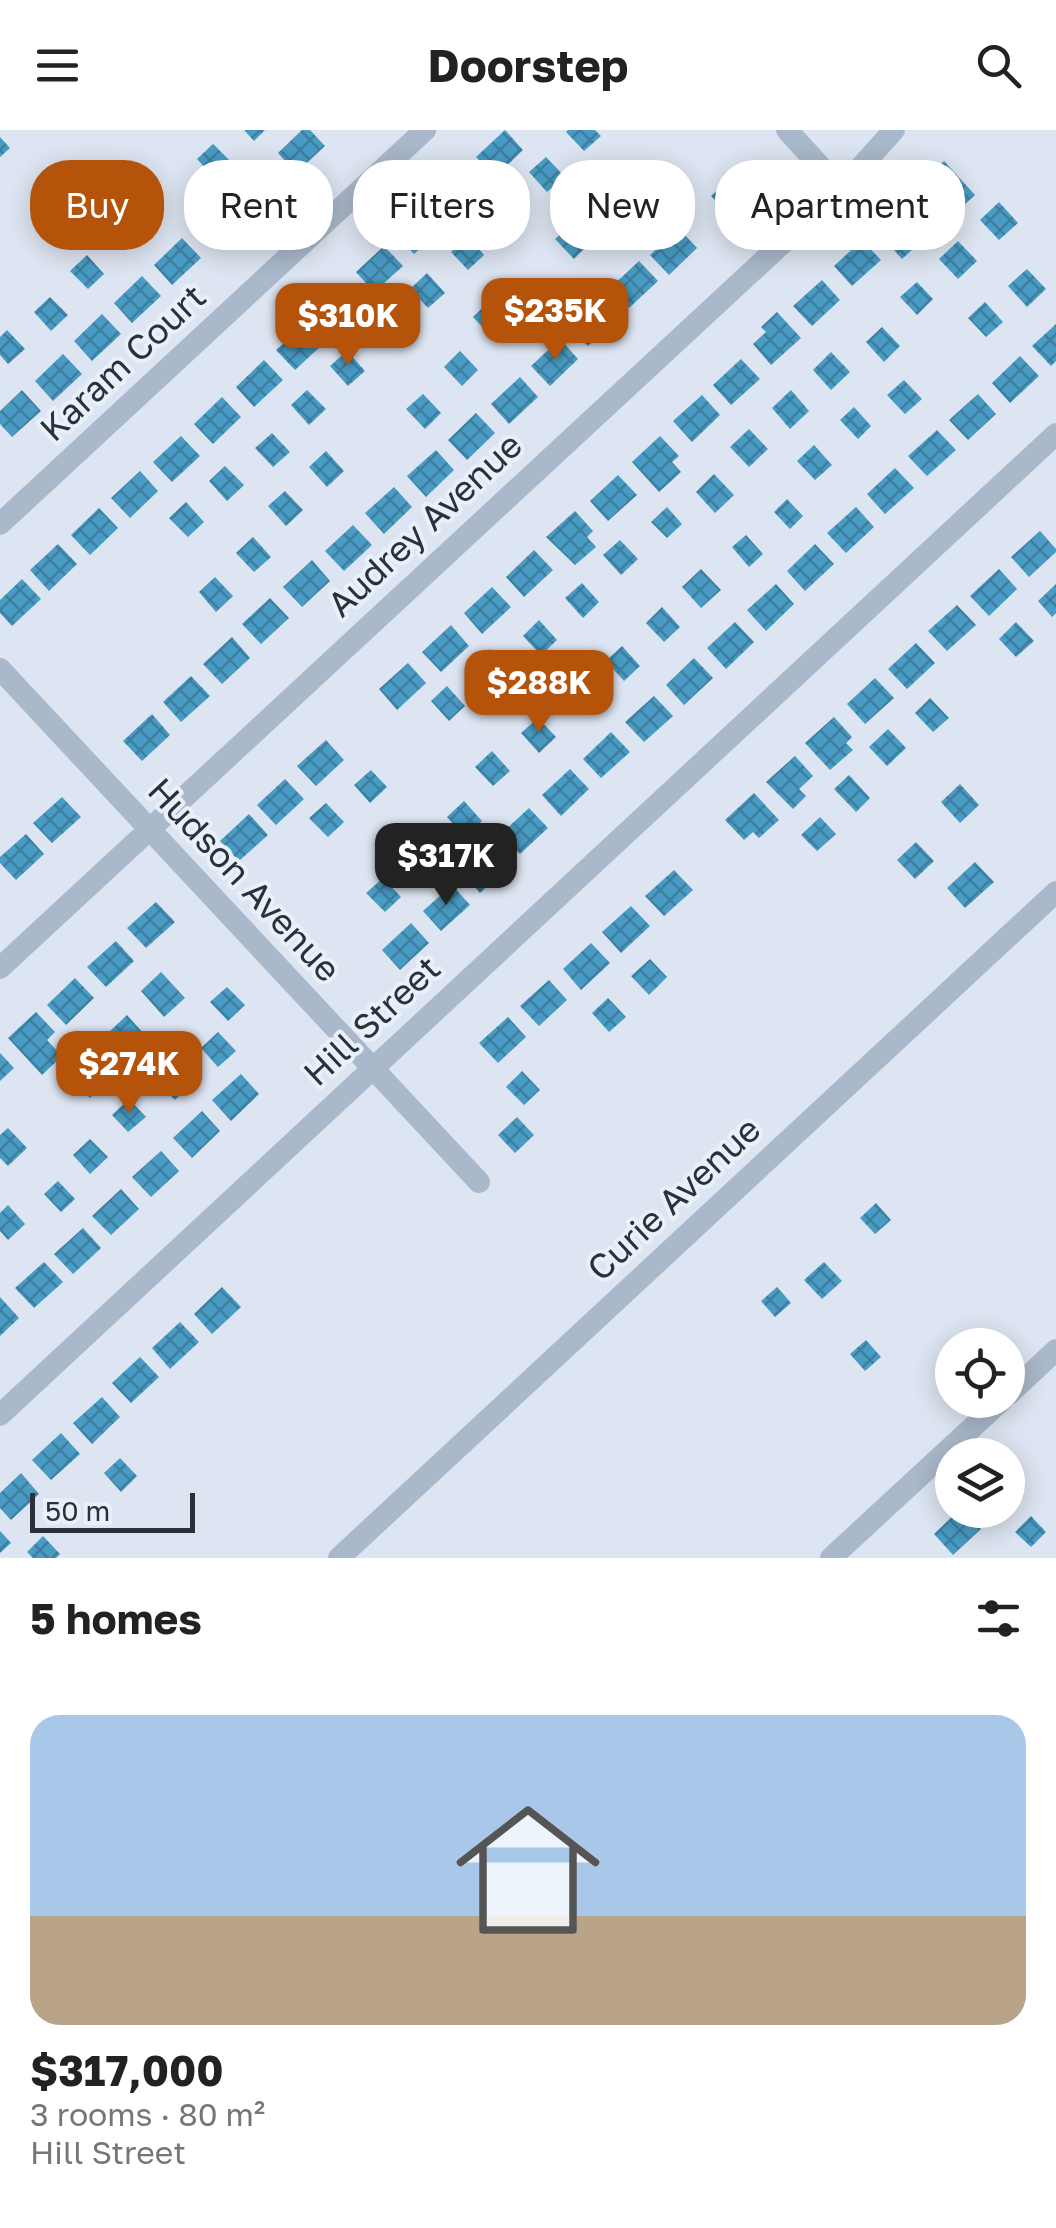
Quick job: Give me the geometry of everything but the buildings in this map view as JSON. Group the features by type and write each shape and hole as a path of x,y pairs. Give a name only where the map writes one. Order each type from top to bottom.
{"street":[{"name":"Karam Court","path":"0,524 424,130"},
{"path":"787,130 815,160"},
{"name":"Audrey Avenue","path":"867,160 894,130"},
{"name":"Audrey Avenue","path":"0,968 774,250"},
{"name":"Hill Street","path":"0,1415 1056,434"},
{"name":"Hudson Avenue","path":"0,669 479,1182"},
{"name":"Curie Avenue","path":"339,1558 1056,892"},
{"path":"1025,1379 1056,1350"},
{"path":"831,1558 983,1418"}]}
